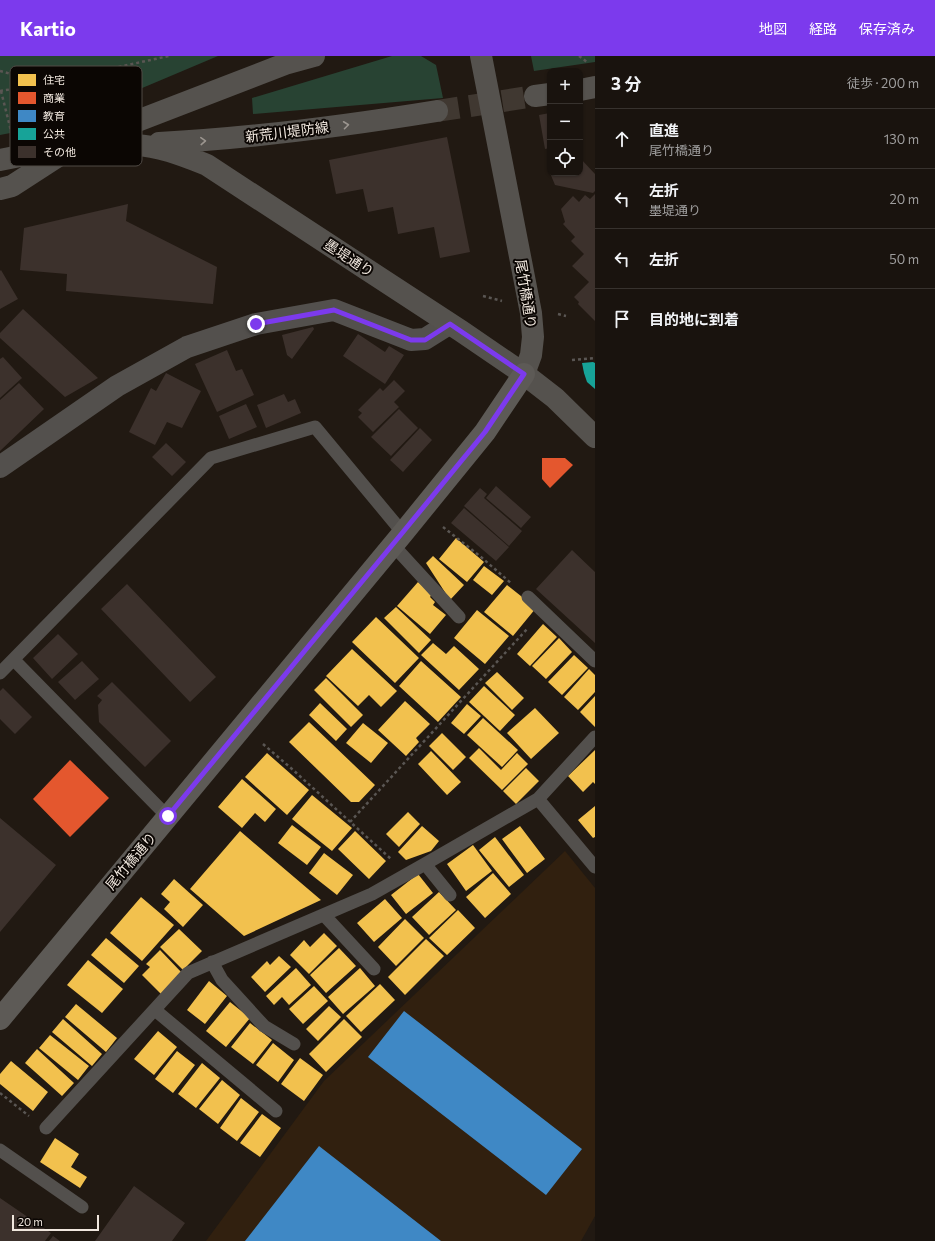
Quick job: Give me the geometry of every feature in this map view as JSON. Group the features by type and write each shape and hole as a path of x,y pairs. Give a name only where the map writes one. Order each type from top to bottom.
{"main road":[{"path":"142,119 285,64 314,56"},
{"name":"尾竹橋通り","path":"0,1019 485,432 524,374 531,355 533,337 531,313 481,56"},
{"path":"583,90 595,88"},
{"name":"新荒川堤防線","path":"142,144 214,140 285,133 437,111"},
{"name":"墨堤通り","path":"142,145 164,149 206,165 524,374 555,398 595,437"},
{"path":"0,160 10,158"},
{"path":"0,189 12,186 43,166"}],"street":[{"path":"0,467 117,386 187,347 256,324 334,310 411,340 425,340 450,324"}],"lane":[{"path":"0,673 211,458 315,427 398,539 459,617"},
{"path":"528,597 595,661"},
{"path":"14,660 168,816"},
{"path":"46,1128 188,973 372,894 407,875 538,799 595,737"},
{"path":"538,799 595,868"},
{"path":"425,864 450,895"},
{"path":"324,915 374,969"},
{"path":"212,962 222,980 264,1026 294,1044"},
{"path":"155,1010 276,1111"},
{"path":"0,1150 82,1207"}],"path":[{"path":"123,66 169,56"},
{"path":"0,70 10,74"},
{"path":"1,91 10,127"},
{"path":"572,360 595,358"},
{"path":"443,527 528,597"},
{"path":"350,822 543,611"},
{"path":"263,744 407,875"},
{"path":"0,1093 46,1128"}],"shaded area":[{"path":"565,851 595,888 595,1216 581,1241 206,1241 324,1081"}],"green space":[{"path":"0,56 218,56 142,88 142,66 10,66 10,133 0,135"},
{"path":"392,56 421,56 436,65 443,98 253,114 252,98"},
{"path":"531,56 595,56 595,62 534,71"}],"building: 住宅":[{"path":"456,538 484,562 467,582 439,559"},
{"path":"433,556 464,585 450,600 426,563"},
{"path":"484,566 504,581 492,595 473,580"},
{"path":"418,582 432,594 430,597 435,602 433,605 446,615 430,634 397,606"},
{"path":"507,585 536,608 513,636 484,612"},
{"path":"396,607 431,640 419,653 384,618"},
{"path":"477,610 509,636 485,664 454,638"},
{"path":"376,617 419,658 395,683 352,642"},
{"path":"543,624 557,637 530,666 517,654"},
{"path":"559,638 572,652 546,679 532,666"},
{"path":"433,643 446,654 454,646 479,669 459,690 421,655"},
{"path":"352,649 397,691 381,707 369,695 358,706 326,676"},
{"path":"574,655 588,668 562,695 548,682"},
{"path":"421,661 461,697 438,722 399,686"},
{"path":"589,669 595,675 595,692 578,710 564,697"},
{"path":"497,672 524,698 512,710 485,683"},
{"path":"326,678 363,715 351,727 314,690"},
{"path":"484,686 515,715 500,731 469,702"},
{"path":"595,696 595,727 580,712"},
{"path":"405,701 430,724 416,738 419,742 406,756 378,730"},
{"path":"320,703 347,729 336,741 309,715"},
{"path":"467,704 481,716 464,734 451,723"},
{"path":"535,708 559,733 531,759 507,733"},
{"path":"483,718 518,750 502,767 467,735"},
{"path":"309,722 375,785 359,802 351,802 289,742"},
{"path":"363,723 388,743 371,763 346,743"},
{"path":"442,733 466,757 453,770 429,746"},
{"path":"479,748 501,770 517,753 528,764 502,790 469,758"},
{"path":"595,750 595,784 593,782 583,792 568,776"},
{"path":"431,751 461,782 447,795 418,764"},
{"path":"267,753 309,790 287,815 245,777"},
{"path":"526,768 539,781 516,804 503,791"},
{"path":"242,779 276,809 265,822 255,813 242,828 218,807"},
{"path":"312,795 352,828 332,851 292,819"},
{"path":"595,806 595,837 593,838 578,820"},
{"path":"408,812 420,824 399,847 386,834"},
{"path":"292,825 321,847 307,865 278,843"},
{"path":"422,826 439,841 431,851 406,860 398,852"},
{"path":"520,826 545,859 527,873 502,839"},
{"path":"240,831 321,900 244,936 190,889"},
{"path":"355,831 386,861 369,879 338,849"},
{"path":"495,837 524,875 509,887 479,850"},
{"path":"473,845 492,871 466,891 447,864"},
{"path":"324,853 353,875 337,895 309,873"},
{"path":"493,873 511,894 485,918 466,897"},
{"path":"418,874 433,893 406,914 391,895"},
{"path":"174,879 203,905 183,927 164,909 170,902 161,894"},
{"path":"439,892 456,910 429,935 412,917"},
{"path":"141,897 174,925 142,961 110,933"},
{"path":"385,899 402,918 374,942 357,923"},
{"path":"458,910 475,928 447,955 429,938"},
{"path":"405,919 424,938 396,966 378,947"},
{"path":"179,929 202,951 183,970 160,947"},
{"path":"324,933 337,946 309,974 290,955 304,940 310,947"},
{"path":"106,938 139,966 124,983 91,955"},
{"path":"426,939 444,956 405,995 388,977"},
{"path":"339,948 356,966 326,993 310,975"},
{"path":"160,950 182,973 161,994 142,975 150,967 146,964"},
{"path":"279,956 291,967 265,992 251,977 267,961 270,965"},
{"path":"88,960 123,989 102,1013 67,985"},
{"path":"296,968 311,985 289,1005 282,997 274,1005 266,996"},
{"path":"360,968 375,986 343,1014 328,997"},
{"path":"209,981 227,996 205,1024 187,1010"},
{"path":"380,984 395,1000 361,1032 346,1016"},
{"path":"314,986 328,1001 303,1024 289,1009"},
{"path":"230,1002 250,1018 226,1047 206,1031"},
{"path":"76,1004 117,1038 106,1052 65,1017"},
{"path":"329,1006 341,1017 318,1041 306,1029"},
{"path":"63,1019 102,1054 92,1066 52,1032"},
{"path":"344,1019 362,1037 326,1072 309,1054"},
{"path":"250,1023 272,1040 253,1064 231,1047"},
{"path":"158,1031 177,1047 154,1075 134,1059"},
{"path":"50,1035 89,1066 78,1080 39,1048"},
{"path":"273,1043 294,1060 278,1082 256,1065"},
{"path":"37,1049 74,1083 62,1096 25,1063"},
{"path":"177,1051 195,1065 173,1093 155,1079"},
{"path":"300,1058 323,1075 304,1101 281,1084"},
{"path":"11,1061 48,1092 33,1111 0,1084 0,1074"},
{"path":"202,1063 220,1078 196,1108 178,1094"},
{"path":"222,1080 240,1095 218,1124 199,1109"},
{"path":"241,1098 259,1112 237,1141 220,1128"},
{"path":"262,1114 281,1128 260,1157 240,1143"},
{"path":"55,1138 79,1154 71,1167 87,1177 80,1188 40,1162"}],"building: 商業":[{"path":"542,458 565,458 573,465 550,488 542,479"},
{"path":"70,760 109,798 70,837 33,799"}],"building: 教育":[{"path":"404,1011 582,1149 546,1195 368,1057"},
{"path":"319,1146 441,1241 245,1241"}],"building: 公共":[{"path":"582,363 595,363 595,389 587,382"}],"building: その他":[{"path":"547,114 547,149 545,149 539,115"},
{"path":"447,137 470,252 440,258 434,227 398,234 393,207 368,212 363,189 336,194 329,160"},
{"path":"583,161 595,174 595,191 593,193 555,185 551,176 583,176"},
{"path":"595,194 595,321 578,304 579,302 574,297 589,282 572,266 584,254 571,241 575,237 563,224 565,222 561,209 573,196 579,202 585,195 590,199"},
{"path":"128,204 126,221 217,267 213,304 66,291 67,274 20,270 24,228"},
{"path":"1,270 18,299 0,309 0,271"},
{"path":"23,309 98,378 65,397 0,338 0,333"},
{"path":"313,327 314,329 292,359 287,355 282,335"},
{"path":"358,334 385,352 389,346 404,355 385,384 343,356"},
{"path":"227,350 236,371 242,369 254,395 217,412 195,364"},
{"path":"3,357 22,378 0,398 0,359"},
{"path":"166,373 201,391 182,428 167,422 155,445 129,432 151,388 156,391"},
{"path":"394,380 405,391 394,402 399,407 373,432 358,417 362,413 358,410 380,388 383,391"},
{"path":"19,383 44,409 0,451 0,400"},
{"path":"284,394 288,402 295,399 301,413 266,428 257,405"},
{"path":"246,404 257,427 229,439 219,416"},
{"path":"399,409 418,428 391,456 371,437"},
{"path":"420,428 432,440 403,472 390,460"},
{"path":"166,443 186,462 172,476 152,457"},
{"path":"496,486 531,517 521,528 486,498"},
{"path":"480,488 487,494 484,498 522,531 509,546 464,506"},
{"path":"464,508 509,547 496,561 451,523"},
{"path":"572,550 595,572 595,643 536,589"},
{"path":"127,584 216,677 190,702 101,609"},
{"path":"58,634 78,654 52,679 33,658"},
{"path":"82,661 99,679 75,700 58,682"},
{"path":"112,682 171,741 145,767 99,722 98,705 102,700 97,696"},
{"path":"3,688 32,717 15,734 0,719 0,691"},
{"path":"0,818 56,865 0,932"},
{"path":"134,1186 185,1223 172,1241 95,1241"},
{"path":"0,1198 51,1233 45,1241 0,1241"},
{"path":"53,1236 60,1241 49,1241"}],"tunnel":[{"path":"437,111 535,96"}],"route":[{"path":"168,816 485,432 524,374 450,324 425,340 411,340 334,310 256,324"}]}
